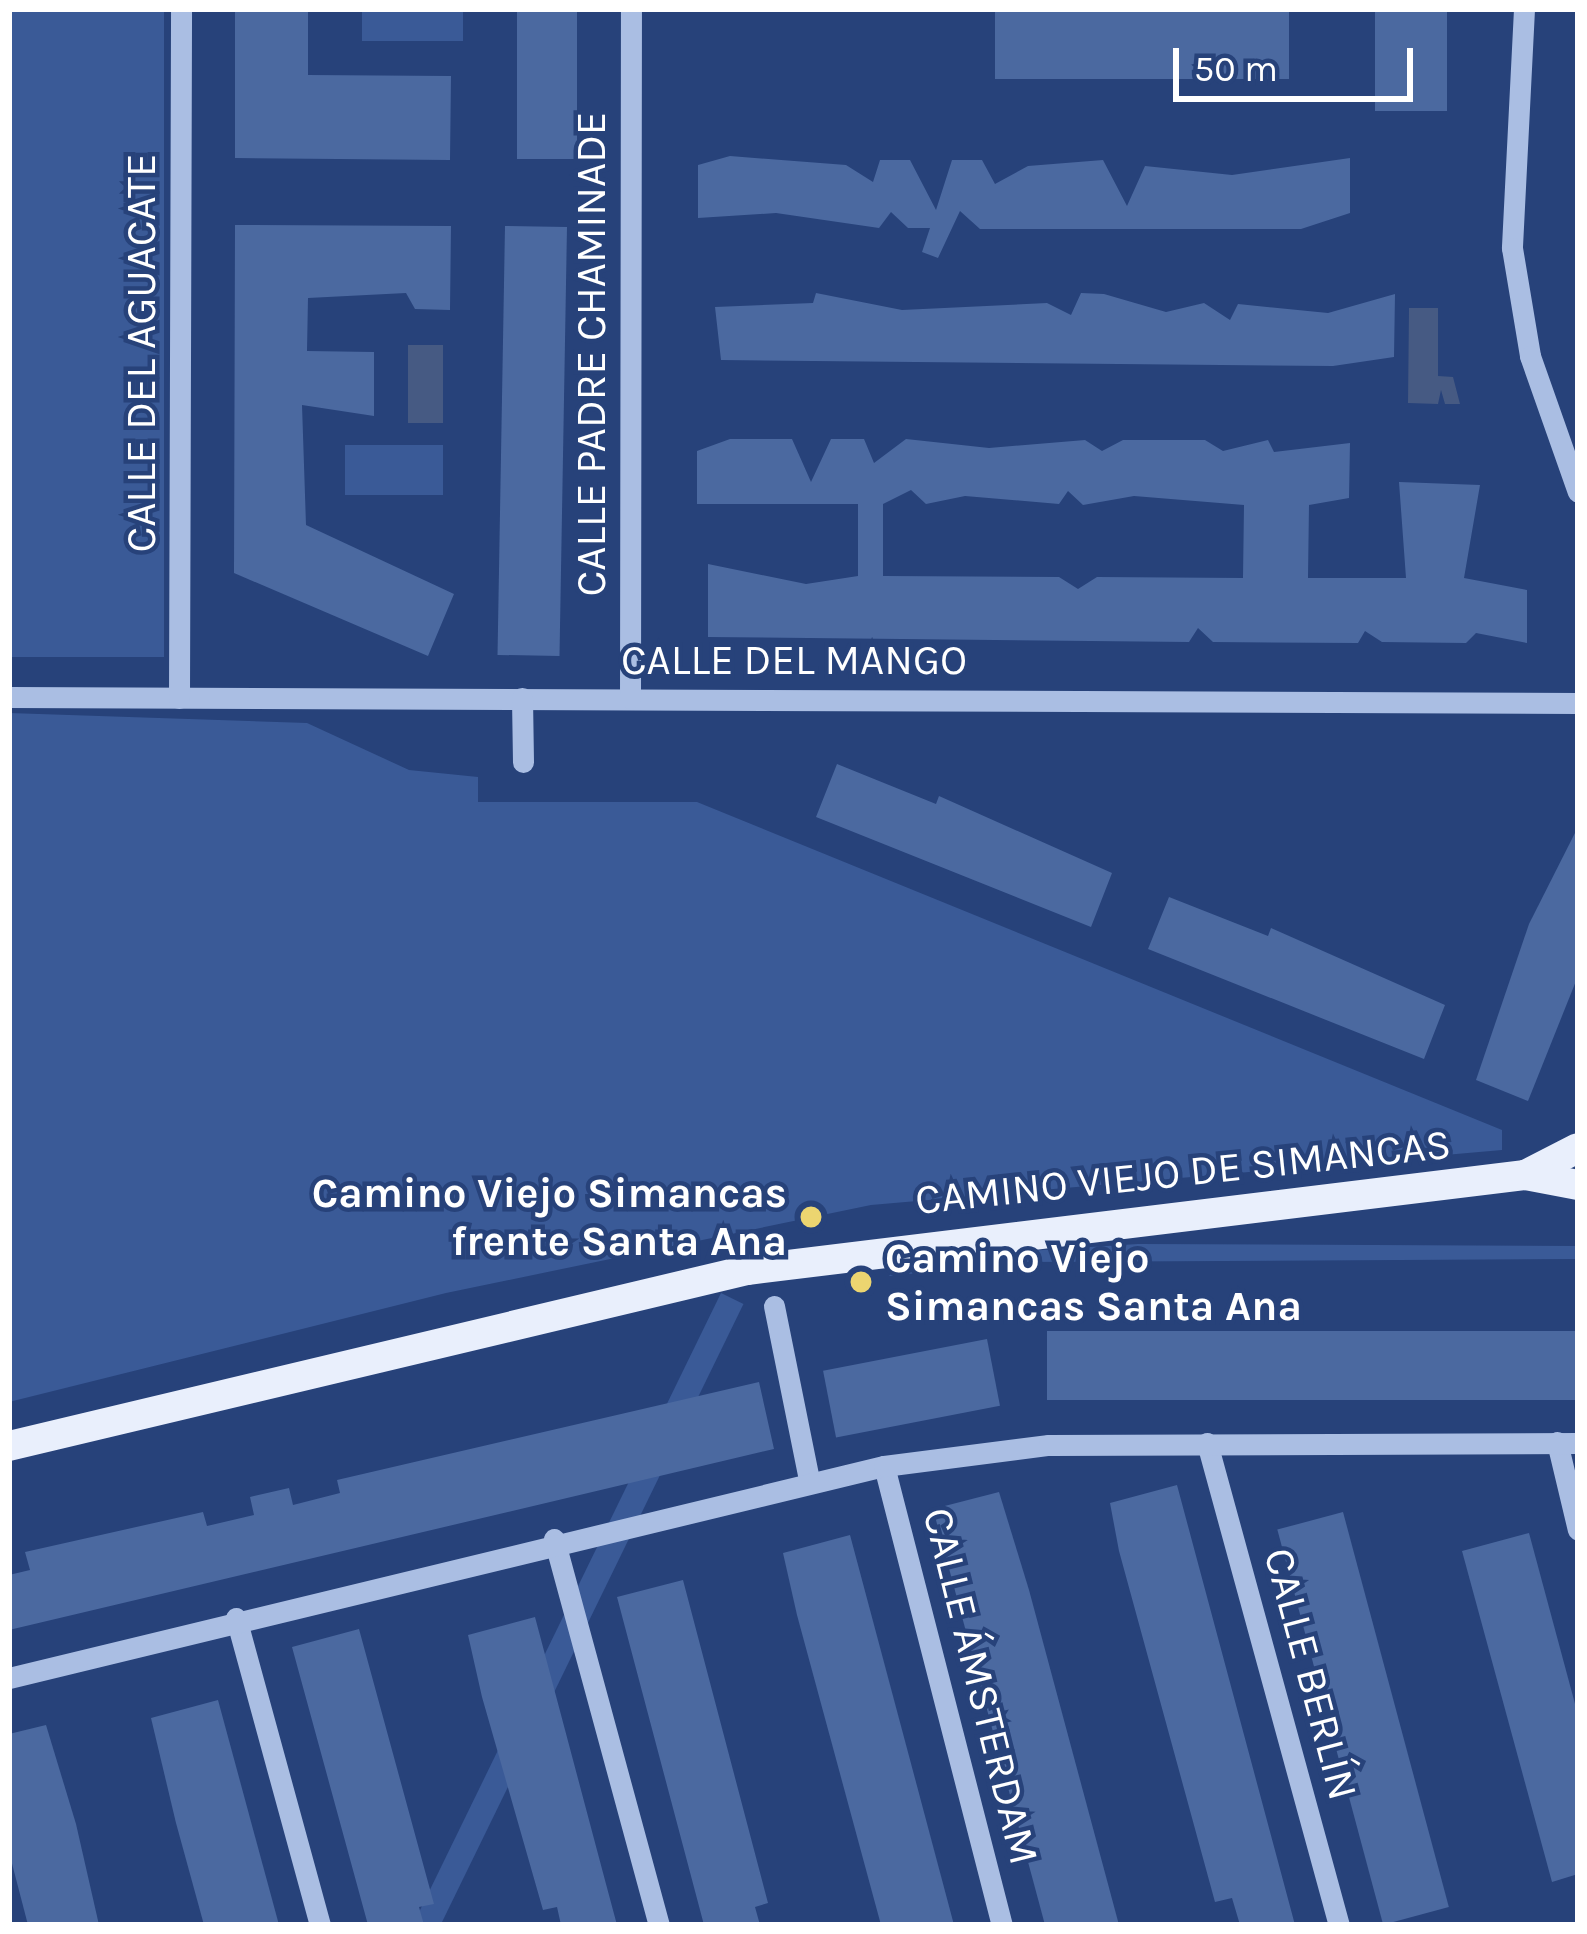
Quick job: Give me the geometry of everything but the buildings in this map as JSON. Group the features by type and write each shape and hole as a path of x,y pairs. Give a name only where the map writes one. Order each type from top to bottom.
{"main road":[{"name":"CAMINO VIEJO DE SIMANCAS","path":"1525,1175 1578,1148"},
{"name":"CAMINO VIEJO DE SIMANCAS","path":"9,1446 747,1270 1525,1175 1578,1186"}],"street":[{"name":"CALLE DEL AGUACATE","path":"178,698 182,9"},
{"name":"CALLE PADRE CHAMINADE","path":"630,698 631,9"},
{"path":"1524,9 1512,248 1530,356 1578,492"},
{"name":"CALLE DEL MANGO","path":"9,698 1578,703"},
{"path":"522,698 523,762"},
{"path":"774,1306 809,1480"},
{"path":"1207,1443 1568,1443 1578,1530"},
{"name":"CALLE ÁMSTERDAM","path":"9,1678 445,1565 809,1480 1049,1445 1207,1443"},
{"name":"CALLE BERLÍN","path":"1207,1443 1340,1925"},
{"name":"CALLE ÁMSTERDAM","path":"884,1466 1002,1925"},
{"path":"554,1539 659,1925"},
{"path":"236,1618 320,1925"}],"shaded area":[{"path":"9,9 164,9 164,657 9,657"},
{"path":"362,9 463,9 463,41 362,41"},
{"path":"1409,308 1438,308 1438,376 1453,377 1460,404 1445,404 1441,390 1438,404 1408,403"},
{"path":"408,345 443,345 443,423 408,423"},
{"path":"345,445 443,445 443,495 345,495"},
{"path":"9,713 307,723 409,770 478,777 478,802 697,802 1502,1130 1502,1150 871,1205 446,1293 9,1402"},
{"path":"1138,1244 1578,1246 1578,1259 1023,1262 889,1276 904,1259"},
{"path":"721,1293 743,1304 441,1925 413,1925"}],"place":[{"name":"Camino Viejo Simancas frente Santa Ana","path":"811,1217"},
{"name":"Camino Viejo Simancas Santa Ana","path":"861,1282"}]}
